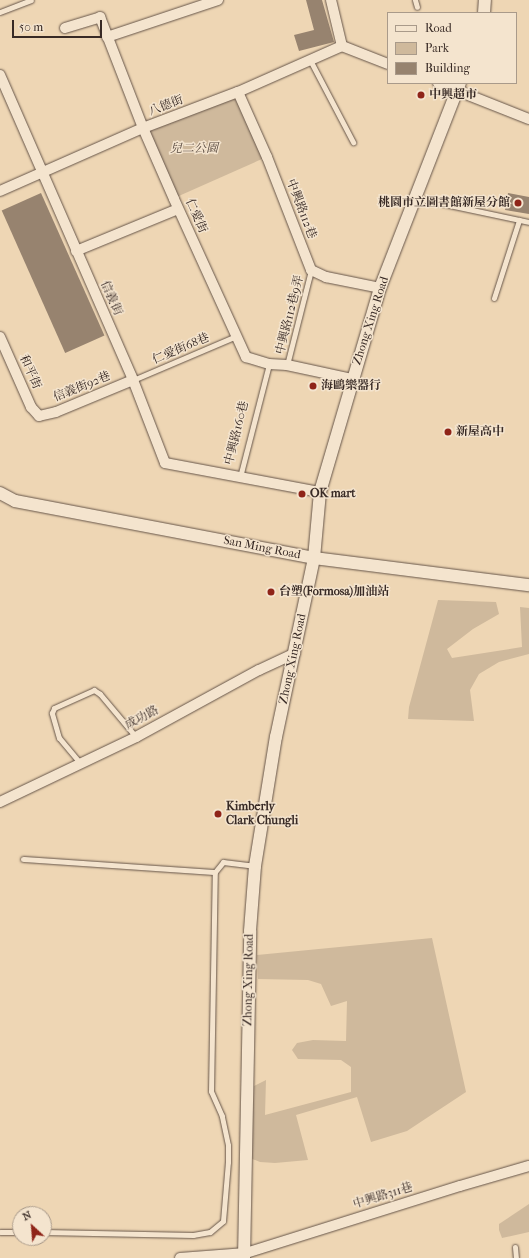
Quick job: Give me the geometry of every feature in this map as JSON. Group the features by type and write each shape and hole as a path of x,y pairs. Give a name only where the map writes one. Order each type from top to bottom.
{"street":[{"path":"107,37 218,0"},
{"path":"331,0 342,46 387,64"},
{"path":"484,12 485,0"},
{"name":"仁愛街","path":"65,28 100,17 143,128 178,209 246,357 269,364 287,365 352,379"},
{"name":"八德街","path":"0,191 143,128 238,92 342,46"},
{"name":"信義街","path":"0,75 133,380 166,463 240,477"},
{"path":"443,84 459,87 529,119"},
{"name":"Zhong Xing Road","path":"245,1255 250,931 255,866 276,737 314,558 320,492 380,288 459,87"},
{"name":"中興路112巷","path":"238,92 267,157 311,270"},
{"path":"76,252 178,209"},
{"path":"311,270 326,277 380,288"},
{"name":"和平街","path":"0,337 31,407 39,416"},
{"name":"信義街92巷","path":"39,416 56,412 133,380"},
{"name":"中興路160巷","path":"240,477 320,492"},
{"name":"San Ming Road","path":"0,492 15,501 314,558 529,584"},
{"name":"成功路","path":"0,802 81,764 259,670 295,653"},
{"name":"中興路311巷","path":"180,1258 245,1255 460,1186 529,1166"}],"lane":[{"path":"0,12 31,0"},
{"path":"414,0 417,7"},
{"path":"310,60 353,142"},
{"path":"416,198 529,222"},
{"path":"494,298 519,220"},
{"name":"中興路112巷9弄","path":"287,365 311,270"},
{"name":"仁愛街68巷","path":"133,380 236,336"},
{"name":"中興路160巷","path":"240,477 269,364"},
{"path":"81,764 59,738 52,712 54,708 94,690 100,694 136,736"},
{"path":"23,859 215,872"},
{"path":"52,1232 193,1234 210,1232 223,1222 228,1146 222,1116 211,1091 215,872 223,862 255,866"},
{"path":"0,1232 12,1232"},
{"path":"515,1247 516,1258"}],"green space":[{"name":"兒二公園","path":"238,92 267,157 174,198 145,133"},
{"path":"438,600 496,602 499,614 473,629 447,649 452,658 522,647 520,607 529,608 529,654 499,662 479,674 470,690 474,721 408,719 409,707"},
{"path":"432,938 466,1092 407,1131 371,1142 357,1097 296,1115 308,1160 275,1163 260,1162 250,1158 254,1086 266,1080 265,1115 351,1092 351,1067 341,1060 298,1059 292,1050 297,1043 313,1040 346,1041 347,1001 331,1006 321,984 308,980 258,979 257,955"},
{"path":"529,1204 529,1232 502,1238 499,1230 499,1224"}],"building":[{"path":"306,0 322,0 334,42 299,51 294,35 314,30"},
{"path":"41,193 104,336 65,353 2,210"},
{"name":"桃園市立圖書館新屋分館","path":"508,193 529,197 529,214 505,210"}],"place":[{"name":"中興超市","path":"421,95"},
{"name":"桃園市立圖書館新屋分館","path":"518,203"},
{"name":"海鷗樂器行","path":"313,386"},
{"name":"新屋高中","path":"448,432"},
{"name":"OK mart","path":"302,494"},
{"name":"台塑(Formosa)加油站","path":"271,592"},
{"name":"Kimberly Clark Chungli","path":"218,814"}]}
